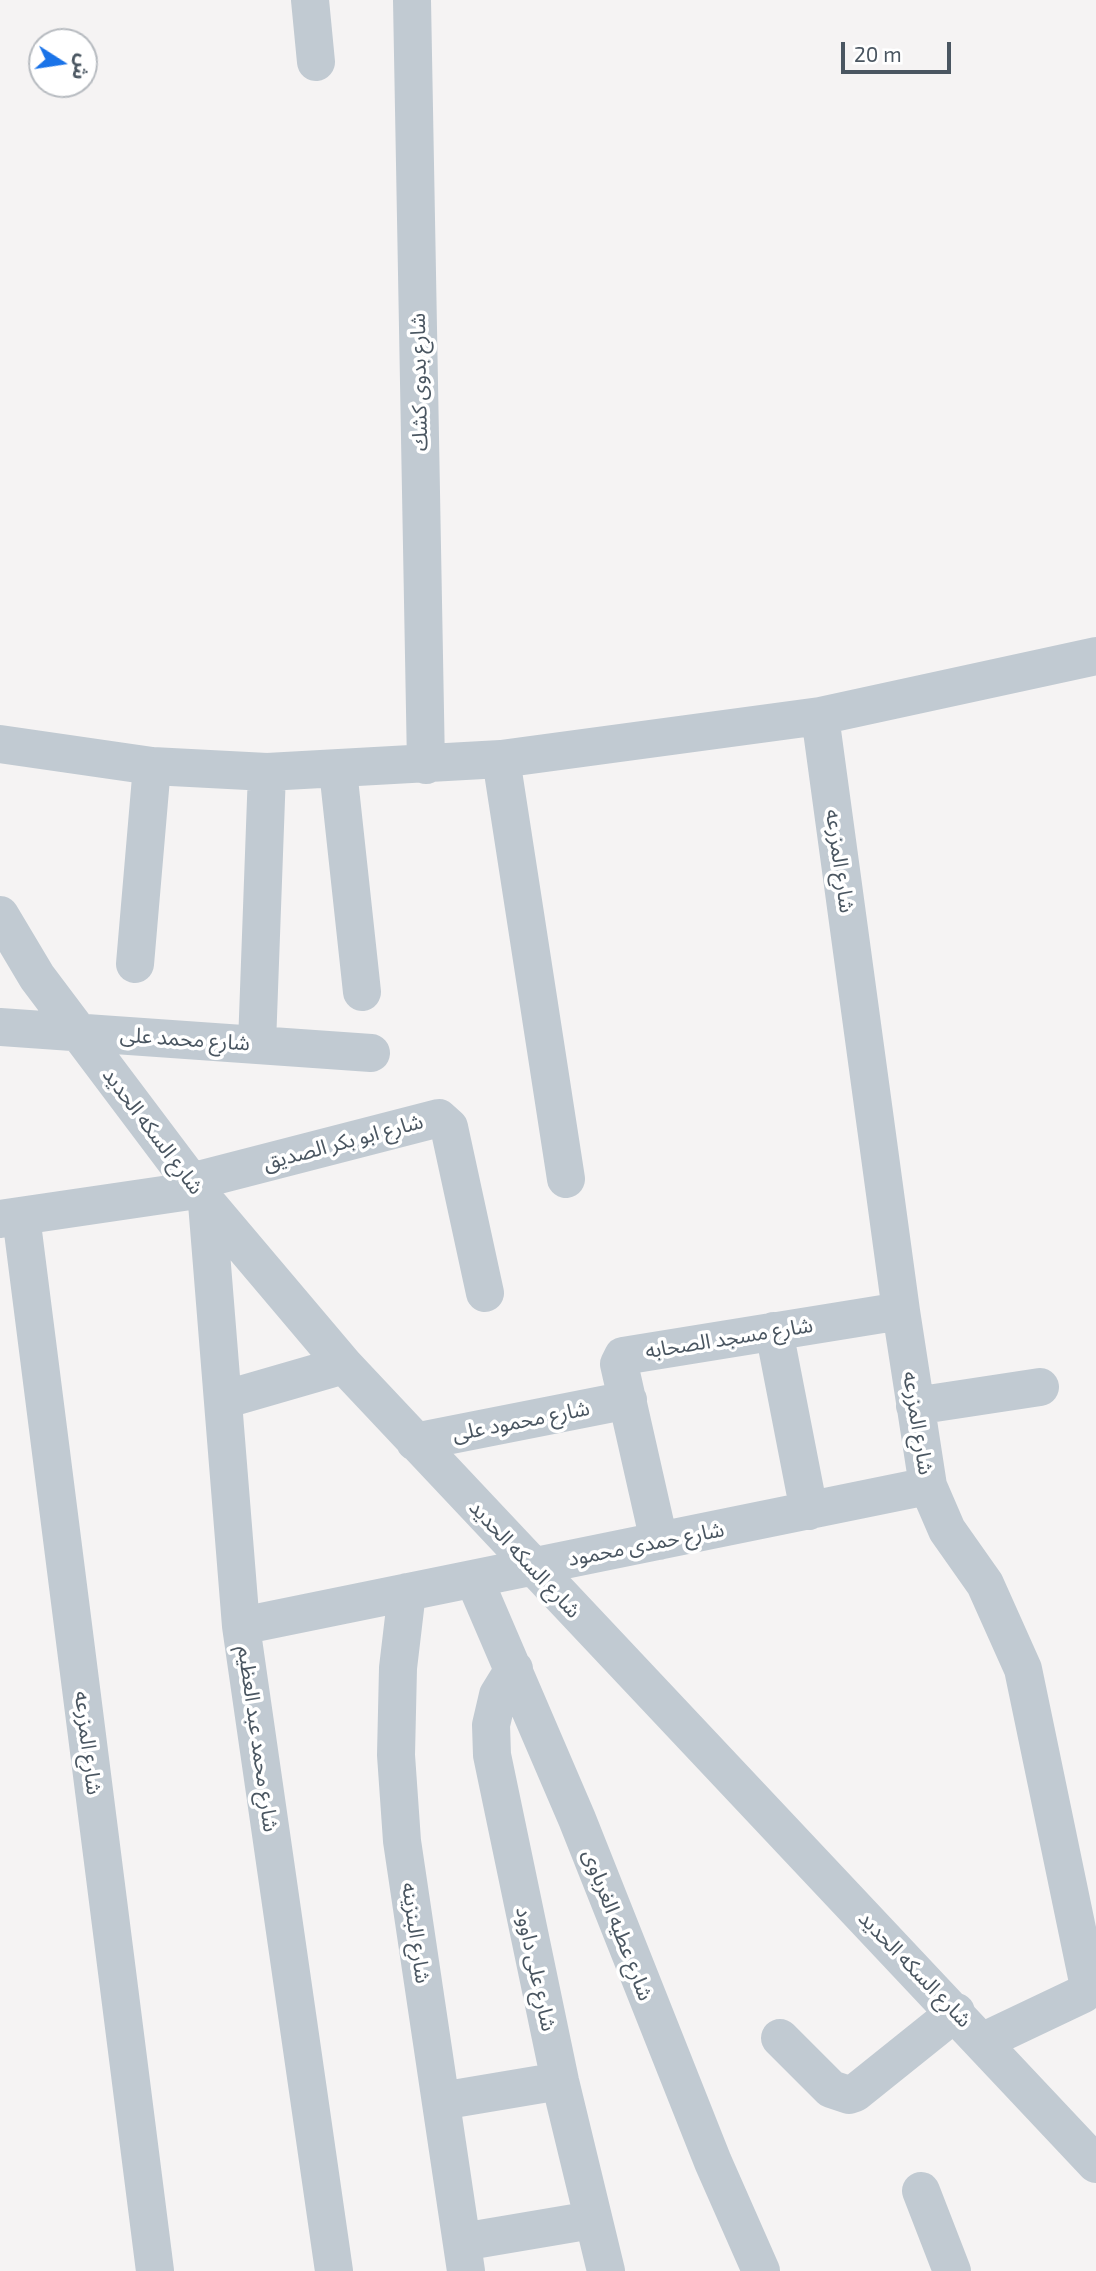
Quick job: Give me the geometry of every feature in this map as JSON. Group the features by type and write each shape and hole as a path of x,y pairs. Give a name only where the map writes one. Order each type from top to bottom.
{"street":[{"path":"310,0 316,62"},
{"name":"شارع بدوى كشك","path":"412,0 426,765"},
{"path":"0,744 152,766 267,772 501,760 820,716 1096,656"},
{"name":"شارع المزرعه","path":"820,716 901,1311 928,1486 947,1530 985,1584 1023,1669 1088,1982 1083,1994 984,2041"},
{"path":"501,760 566,1179"},
{"path":"135,964 152,766"},
{"path":"338,770 362,992"},
{"path":"257,1044 267,772"},
{"name":"شارع السكه الحديد","path":"0,915 37,977 198,1192 344,1365 532,1567 984,2041 1096,2164"},
{"name":"شارع محمد على","path":"0,1027 76,1030 371,1053"},
{"name":"شارع ابو بكر الصديق","path":"198,1192 439,1118 449,1126 485,1293"},
{"path":"10,1217 198,1192"},
{"name":"شارع محمد عبد العظيم","path":"198,1192 223,1400 242,1626 334,2271"},
{"name":"شارع المزرعه","path":"10,1217 155,2271"},
{"name":"شارع مسجد الصحابه","path":"659,1541 620,1364 627,1353 901,1311"},
{"path":"774,1331 809,1511"},
{"path":"223,1400 344,1365"},
{"path":"915,1406 1040,1387"},
{"name":"شارع محمود على","path":"415,1442 628,1400"},
{"name":"شارع حمدى محمود","path":"242,1626 928,1486"},
{"name":"شارع عطيه الغرباوى","path":"474,1578 578,1819 712,2162 761,2271"},
{"name":"شارع البنزينه","path":"407,1592 398,1668 396,1755 402,1841 464,2257"},
{"name":"شارع على داوود","path":"514,1669 498,1695 491,1725 492,1755 559,2081 606,2271"},
{"path":"780,2038 831,2089 849,2095 855,2094 956,2012"},
{"path":"441,2101 559,2081"},
{"path":"921,2191 952,2271"},
{"path":"464,2257 593,2220"}]}
